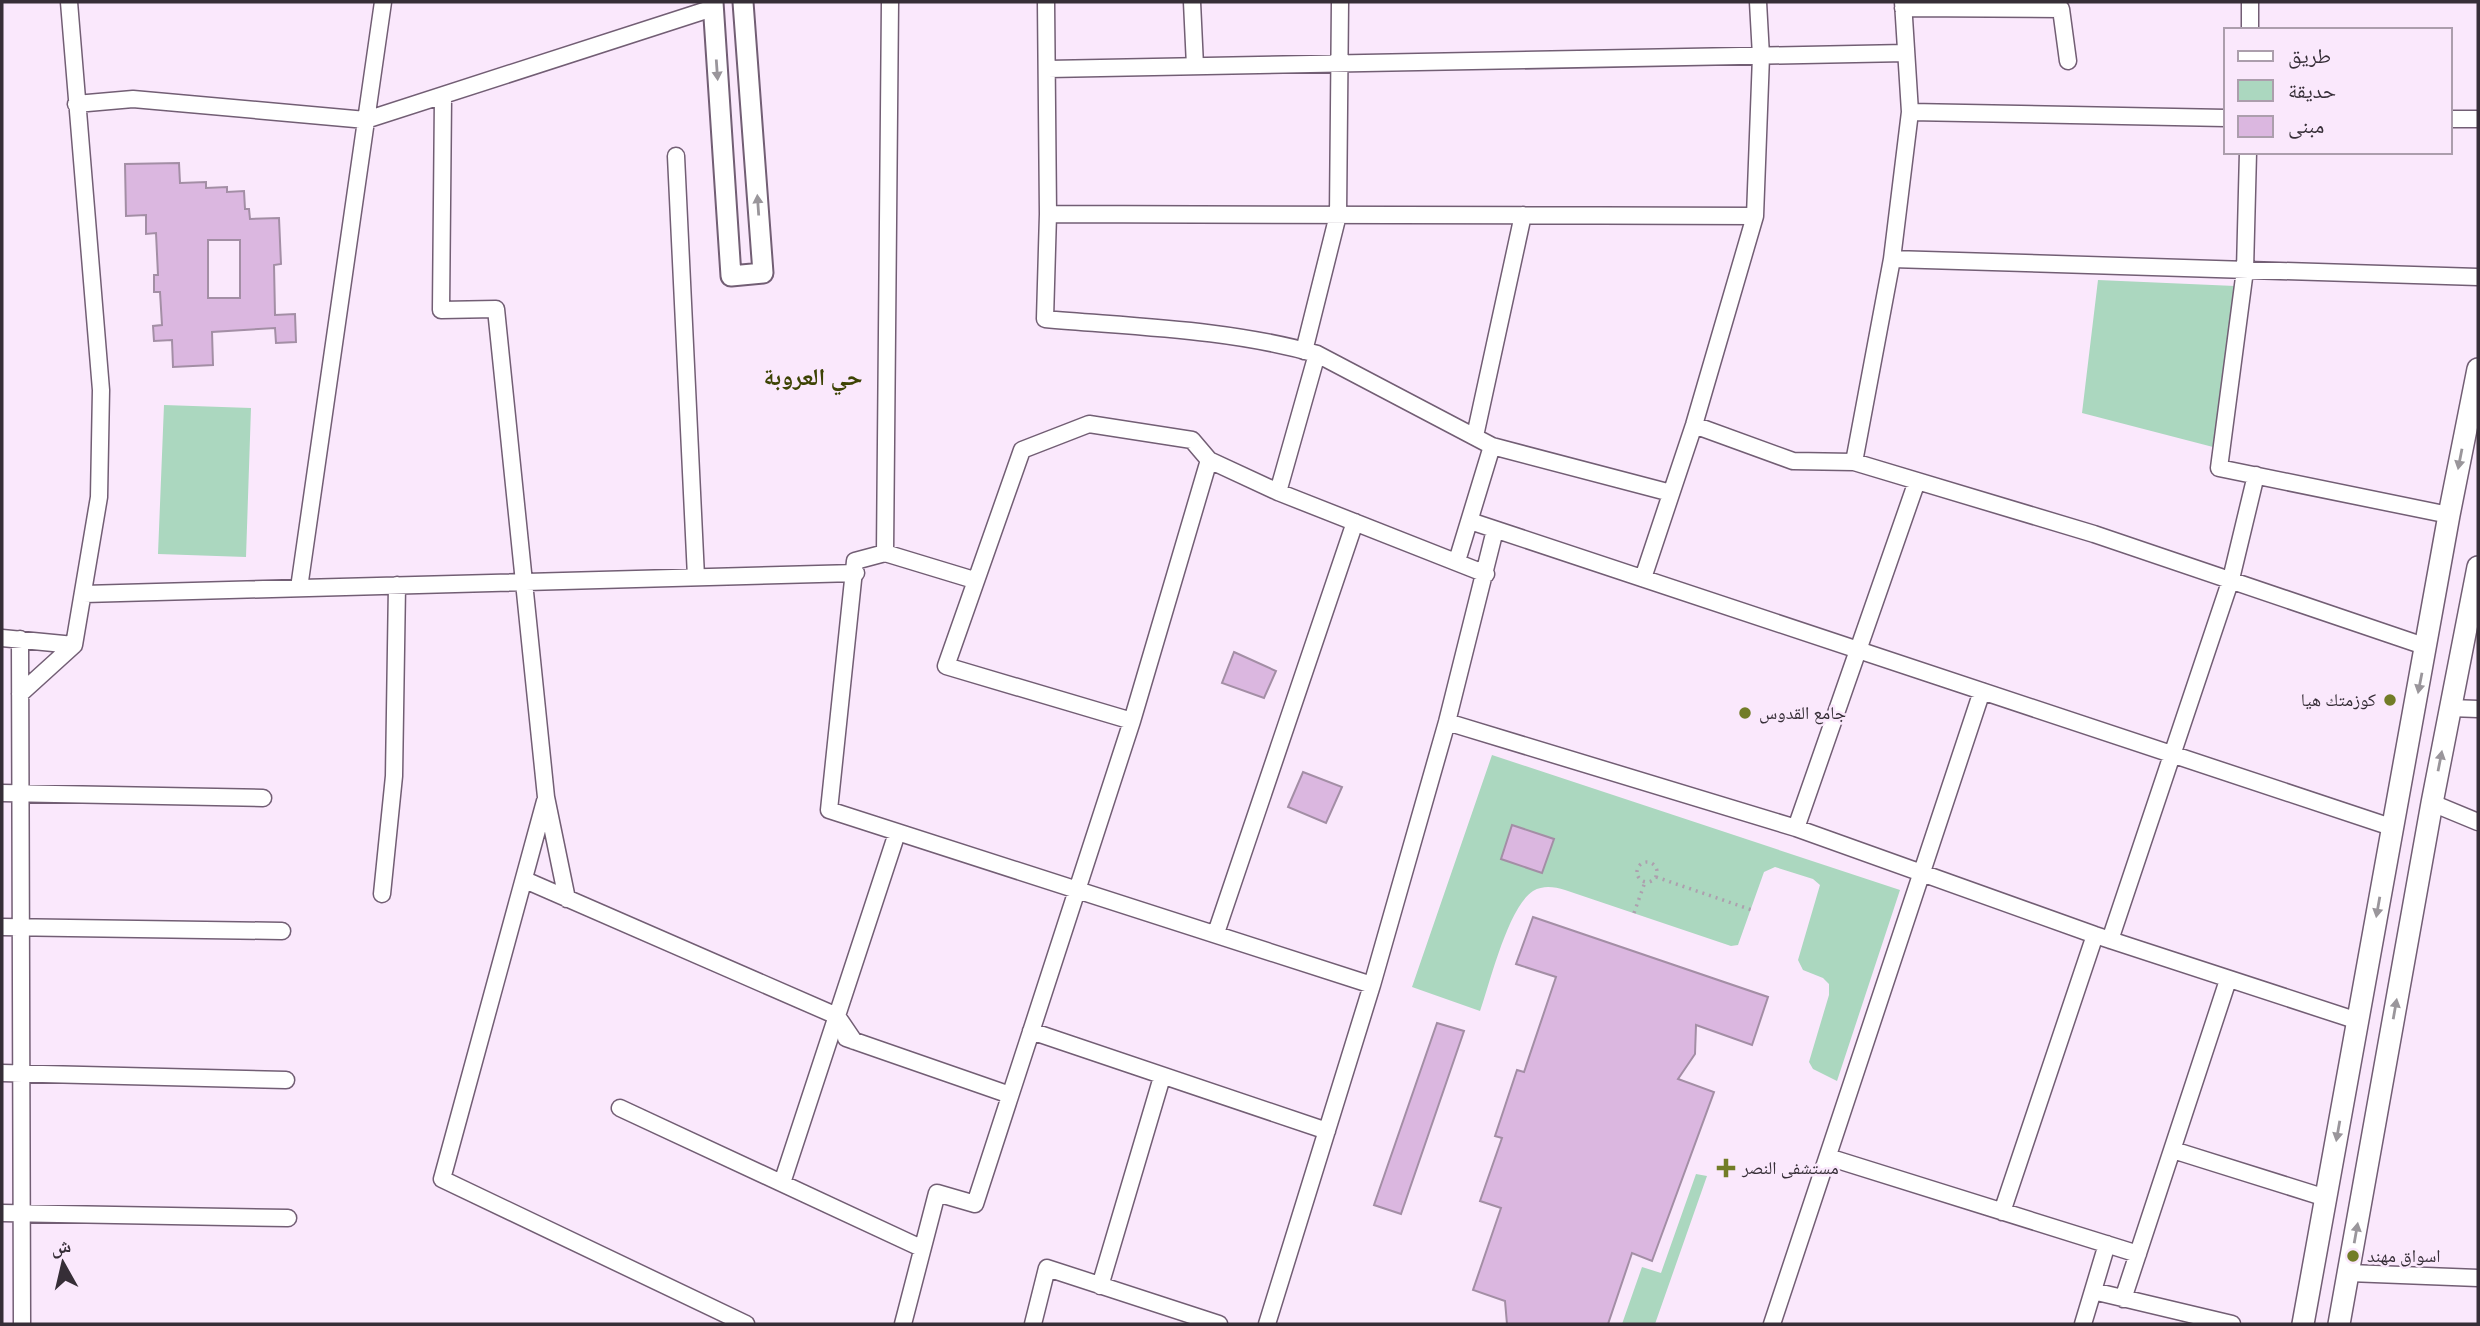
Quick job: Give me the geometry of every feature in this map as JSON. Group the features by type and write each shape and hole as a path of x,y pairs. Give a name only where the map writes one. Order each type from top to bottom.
{"main road":[{"path":"2303,1324 2391,827 2478,369"},
{"path":"2339,1324 2449,708 2478,574"}],"street":[{"path":"20,694 74,645 99,497 101,390 69,2"},
{"path":"299,588 383,2"},
{"path":"76,104 133,99 366,120 443,97 713,5 731,276 763,273 743,2"},
{"path":"885,553 890,2"},
{"path":"1046,2 1048,214 1045,319 1238,337 1310,353 1492,446 1671,493"},
{"path":"1192,2 1195,66"},
{"path":"1278,492 1338,215 1340,2"},
{"path":"1643,579 1694,425 1755,216 1761,56 1758,2"},
{"path":"2250,2 2250,28"},
{"path":"1854,462 1892,260 1910,111 1903,5 2061,5 2068,61"},
{"path":"1048,69 1906,53"},
{"path":"443,97 441,310 496,309 546,797 567,899"},
{"path":"1910,111 2224,118"},
{"path":"2452,119 2478,119"},
{"path":"2248,154 2245,270 2219,468 2449,515"},
{"path":"676,156 696,577"},
{"path":"1048,214 1755,216"},
{"path":"1475,436 1523,215"},
{"path":"1892,260 2478,277"},
{"path":"1132,721 946,666 1021,450 1089,424 1192,440 1209,460 1278,492 1486,574"},
{"path":"1694,425 1793,461 1854,462 1917,481 2231,579 2427,647"},
{"path":"1457,561 1492,446"},
{"path":"903,1324 937,1193 975,1204 1132,721 1209,460"},
{"path":"2002,1212 2170,754 2231,579 2256,475"},
{"path":"1796,828 1917,481"},
{"path":"1469,521 2391,827"},
{"path":"1216,933 1355,522"},
{"path":"1267,1324 1372,985 1447,722 1496,530"},
{"path":"974,580 885,553 856,561 829,810 1372,985"},
{"path":"84,594 856,573"},
{"path":"382,894 394,776 397,585"},
{"path":"2,638 74,645"},
{"path":"20,639 22,1324"},
{"path":"1772,1324 1982,691"},
{"path":"2449,708 2478,709"},
{"path":"1447,722 1796,828 2103,938 2358,1021"},
{"path":"2,793 263,798"},
{"path":"546,797 442,1179 746,1324"},
{"path":"2432,803 2478,822"},
{"path":"782,1183 897,832"},
{"path":"524,880 837,1016 854,1041"},
{"path":"2,926 282,931"},
{"path":"2123,1299 2228,980"},
{"path":"1031,1031 1327,1130"},
{"path":"831,1033 1010,1094"},
{"path":"2,1073 286,1080"},
{"path":"1100,1286 1162,1077"},
{"path":"620,1108 921,1248"},
{"path":"2173,1150 2326,1198"},
{"path":"1828,1157 2138,1254"},
{"path":"2,1213 288,1217"},
{"path":"2083,1324 2107,1244"},
{"path":"1033,1324 1047,1268 1219,1324"},
{"path":"2349,1273 2478,1278"},
{"path":"2093,1291 2232,1324"}],"path":[{"path":"1645,882 1637,873 1644,863 1653,864 1656,877"},
{"path":"1634,914 1645,882 1656,877 1752,910"}],"green space":[{"path":"2098,280 2235,286 2213,447 2082,413"},
{"path":"164,405 251,408 246,557 158,554"},
{"path":"1492,755 1900,890 1837,1081 1813,1069 1809,1062 1829,995 1829,984 1823,978 1803,970 1798,960 1820,885 1813,879 1775,867 1764,872 1738,945 1731,946 1565,890 1545,887 1533,891 1516,913 1501,946 1480,1011 1412,987"},
{"path":"1696,1174 1707,1176 1655,1324 1622,1324 1642,1267 1661,1273"}],"building":[{"path":"179,163 180,183 206,182 206,188 227,187 227,192 244,191 245,209 249,209 250,219 279,218 281,264 274,265 275,315 295,314 296,342 276,343 275,328 212,332 213,365 173,367 172,340 154,341 153,326 162,325 160,292 154,292 154,275 158,275 156,233 146,234 146,215 126,216 125,164","holes":["208,240 240,240 240,298 208,298"]},
{"path":"1234,652 1276,671 1264,698 1222,683"},
{"path":"1303,772 1342,787 1326,823 1288,807"},
{"path":"1512,825 1554,839 1542,873 1501,859"},
{"path":"1533,917 1768,997 1752,1045 1696,1025 1695,1054 1678,1079 1714,1092 1652,1261 1632,1253 1608,1324 1507,1324 1505,1301 1473,1290 1501,1208 1480,1201 1502,1138 1495,1136 1517,1070 1524,1072 1556,977 1516,964"},
{"path":"1437,1023 1464,1031 1401,1214 1374,1205"}],"place":[{"name":"كوزمتك هيا","path":"2390,700"},
{"name":"جامع القدوس","path":"1745,713"},
{"name":"مستشفى النصر","path":"1726,1168"},
{"name":"اسواق مهند","path":"2353,1256"}],"district":[{"name":"حي العروبة","path":"813,377"}]}
